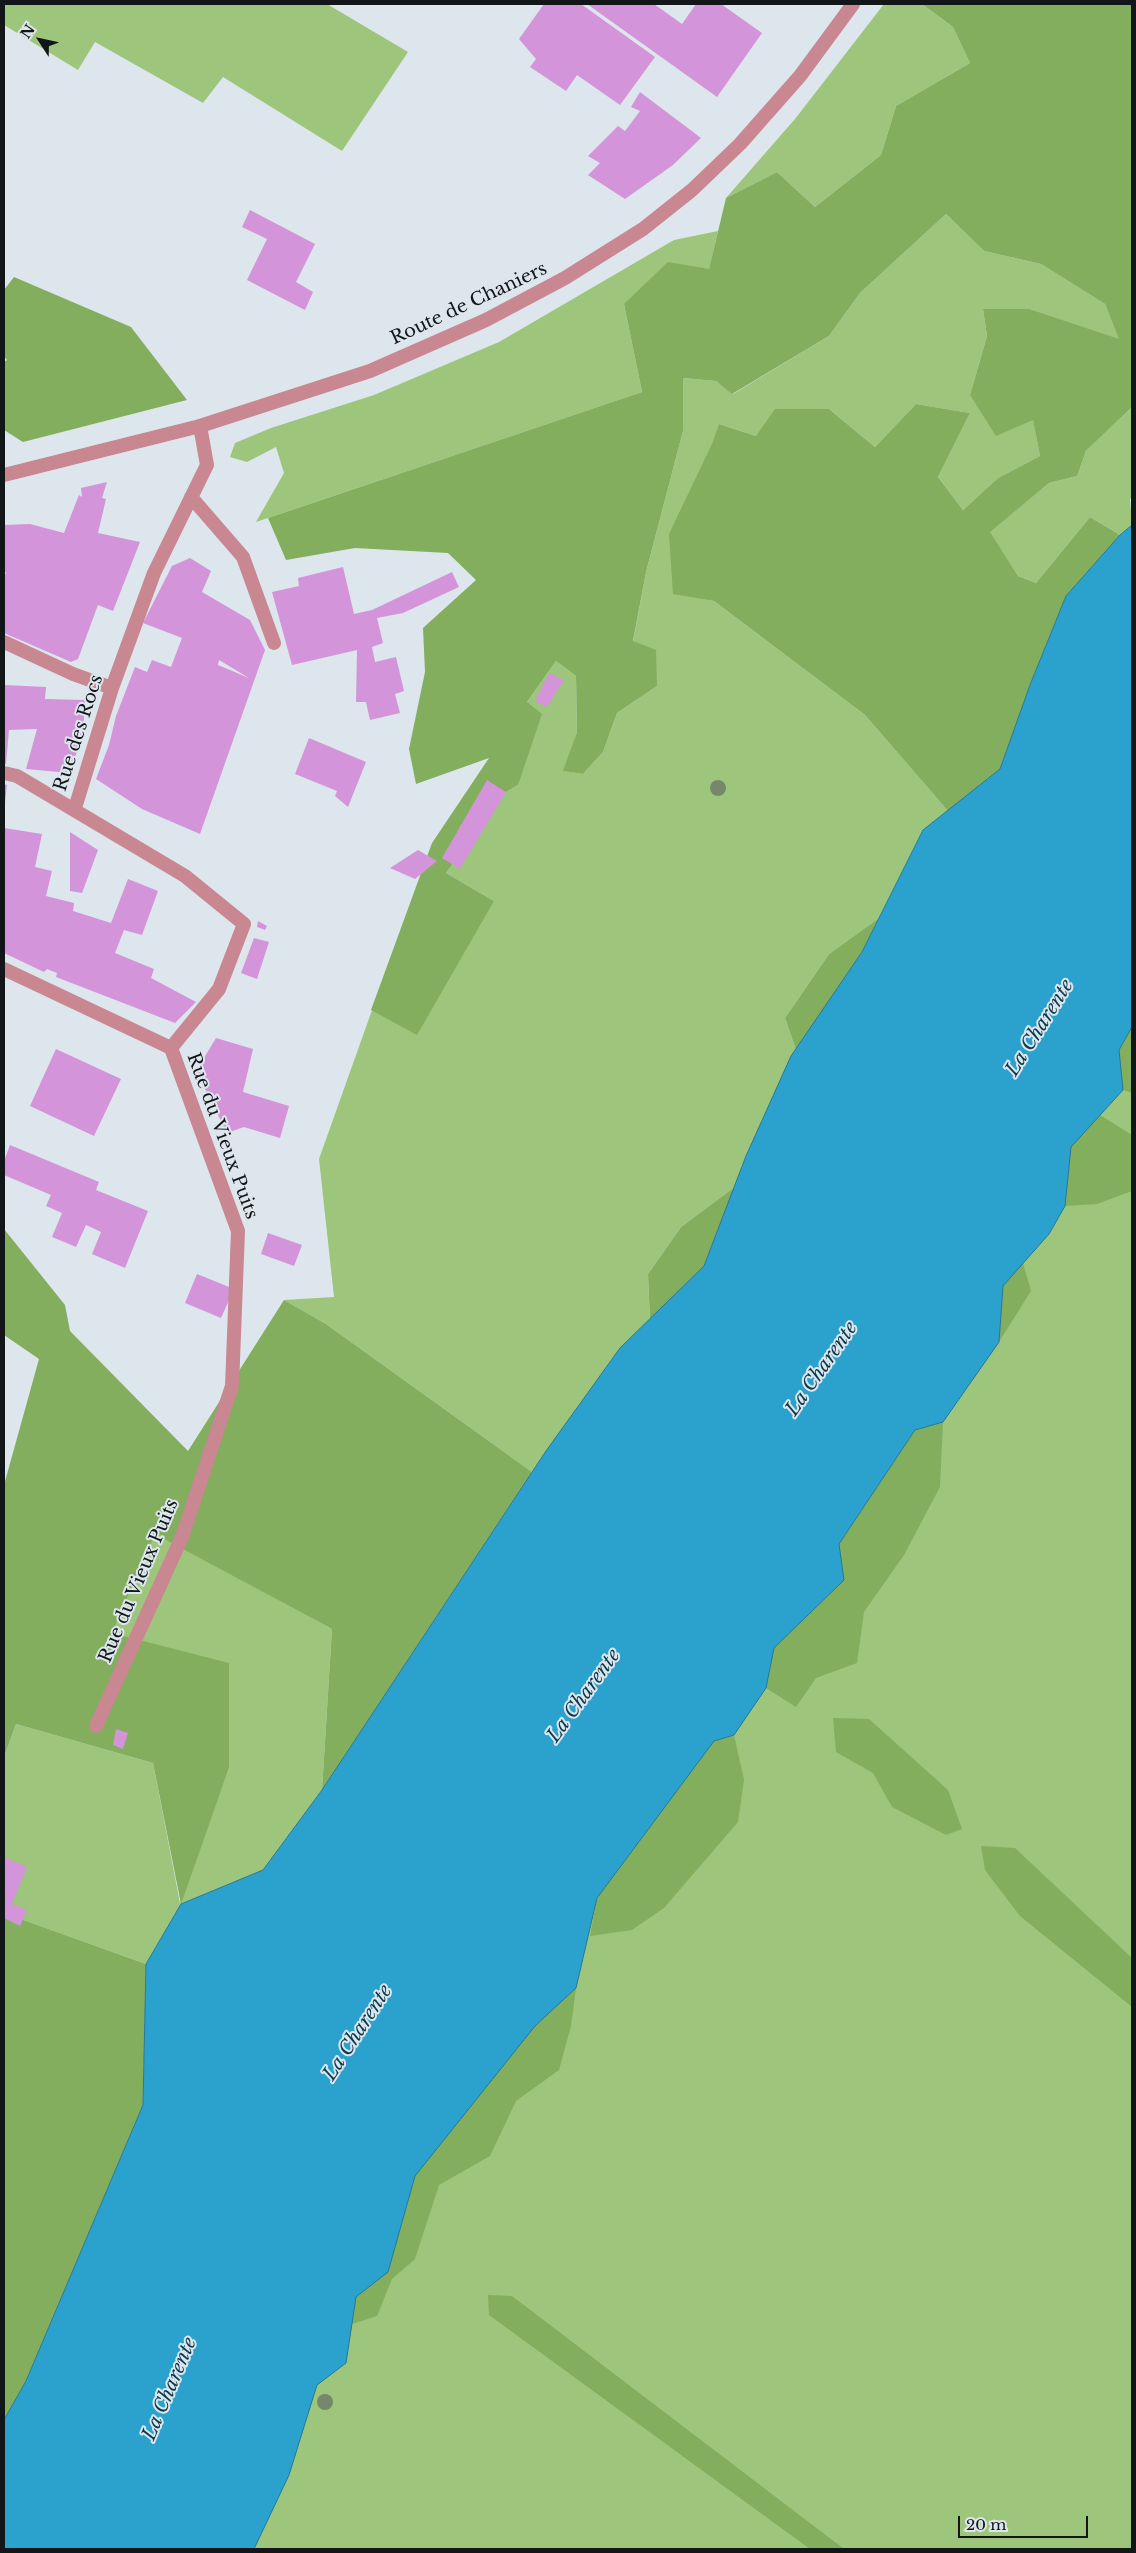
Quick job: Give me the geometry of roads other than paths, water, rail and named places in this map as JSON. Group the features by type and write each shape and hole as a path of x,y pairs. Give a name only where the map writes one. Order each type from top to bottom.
{"street":[{"name":"Route de Chaniers","path":"4,476 200,426 370,371 486,320 565,278 643,229 692,190 740,144 800,76 853,4"},
{"name":"Rue des Rocs","path":"171,1048 219,989 244,924 185,876 75,808 112,688 154,573 207,465 200,426"},
{"path":"191,497 243,557 274,642"},
{"path":"4,642 73,674 112,688"},
{"path":"4,773 17,776 75,808"},
{"name":"Rue du Vieux Puits","path":"4,969 171,1048 238,1231 232,1386 182,1537 96,1726"}],"water":[{"name":"La Charente","path":"1132,525 1132,1027 1119,1050 1123,1090 1071,1147 1065,1206 1049,1234 1003,1286 999,1342 943,1422 915,1430 839,1544 844,1580 774,1648 766,1688 734,1735 714,1741 597,1898 576,1988 535,2026 415,2176 388,2272 356,2297 346,2363 317,2385 289,2475 254,2549 4,2549 4,2420 26,2381 143,2105 146,1964 181,1904 263,1870 322,1790 546,1451 620,1348 704,1266 746,1156 791,1056 862,952 923,830 1000,769 1030,685 1066,596 1120,535"}]}
